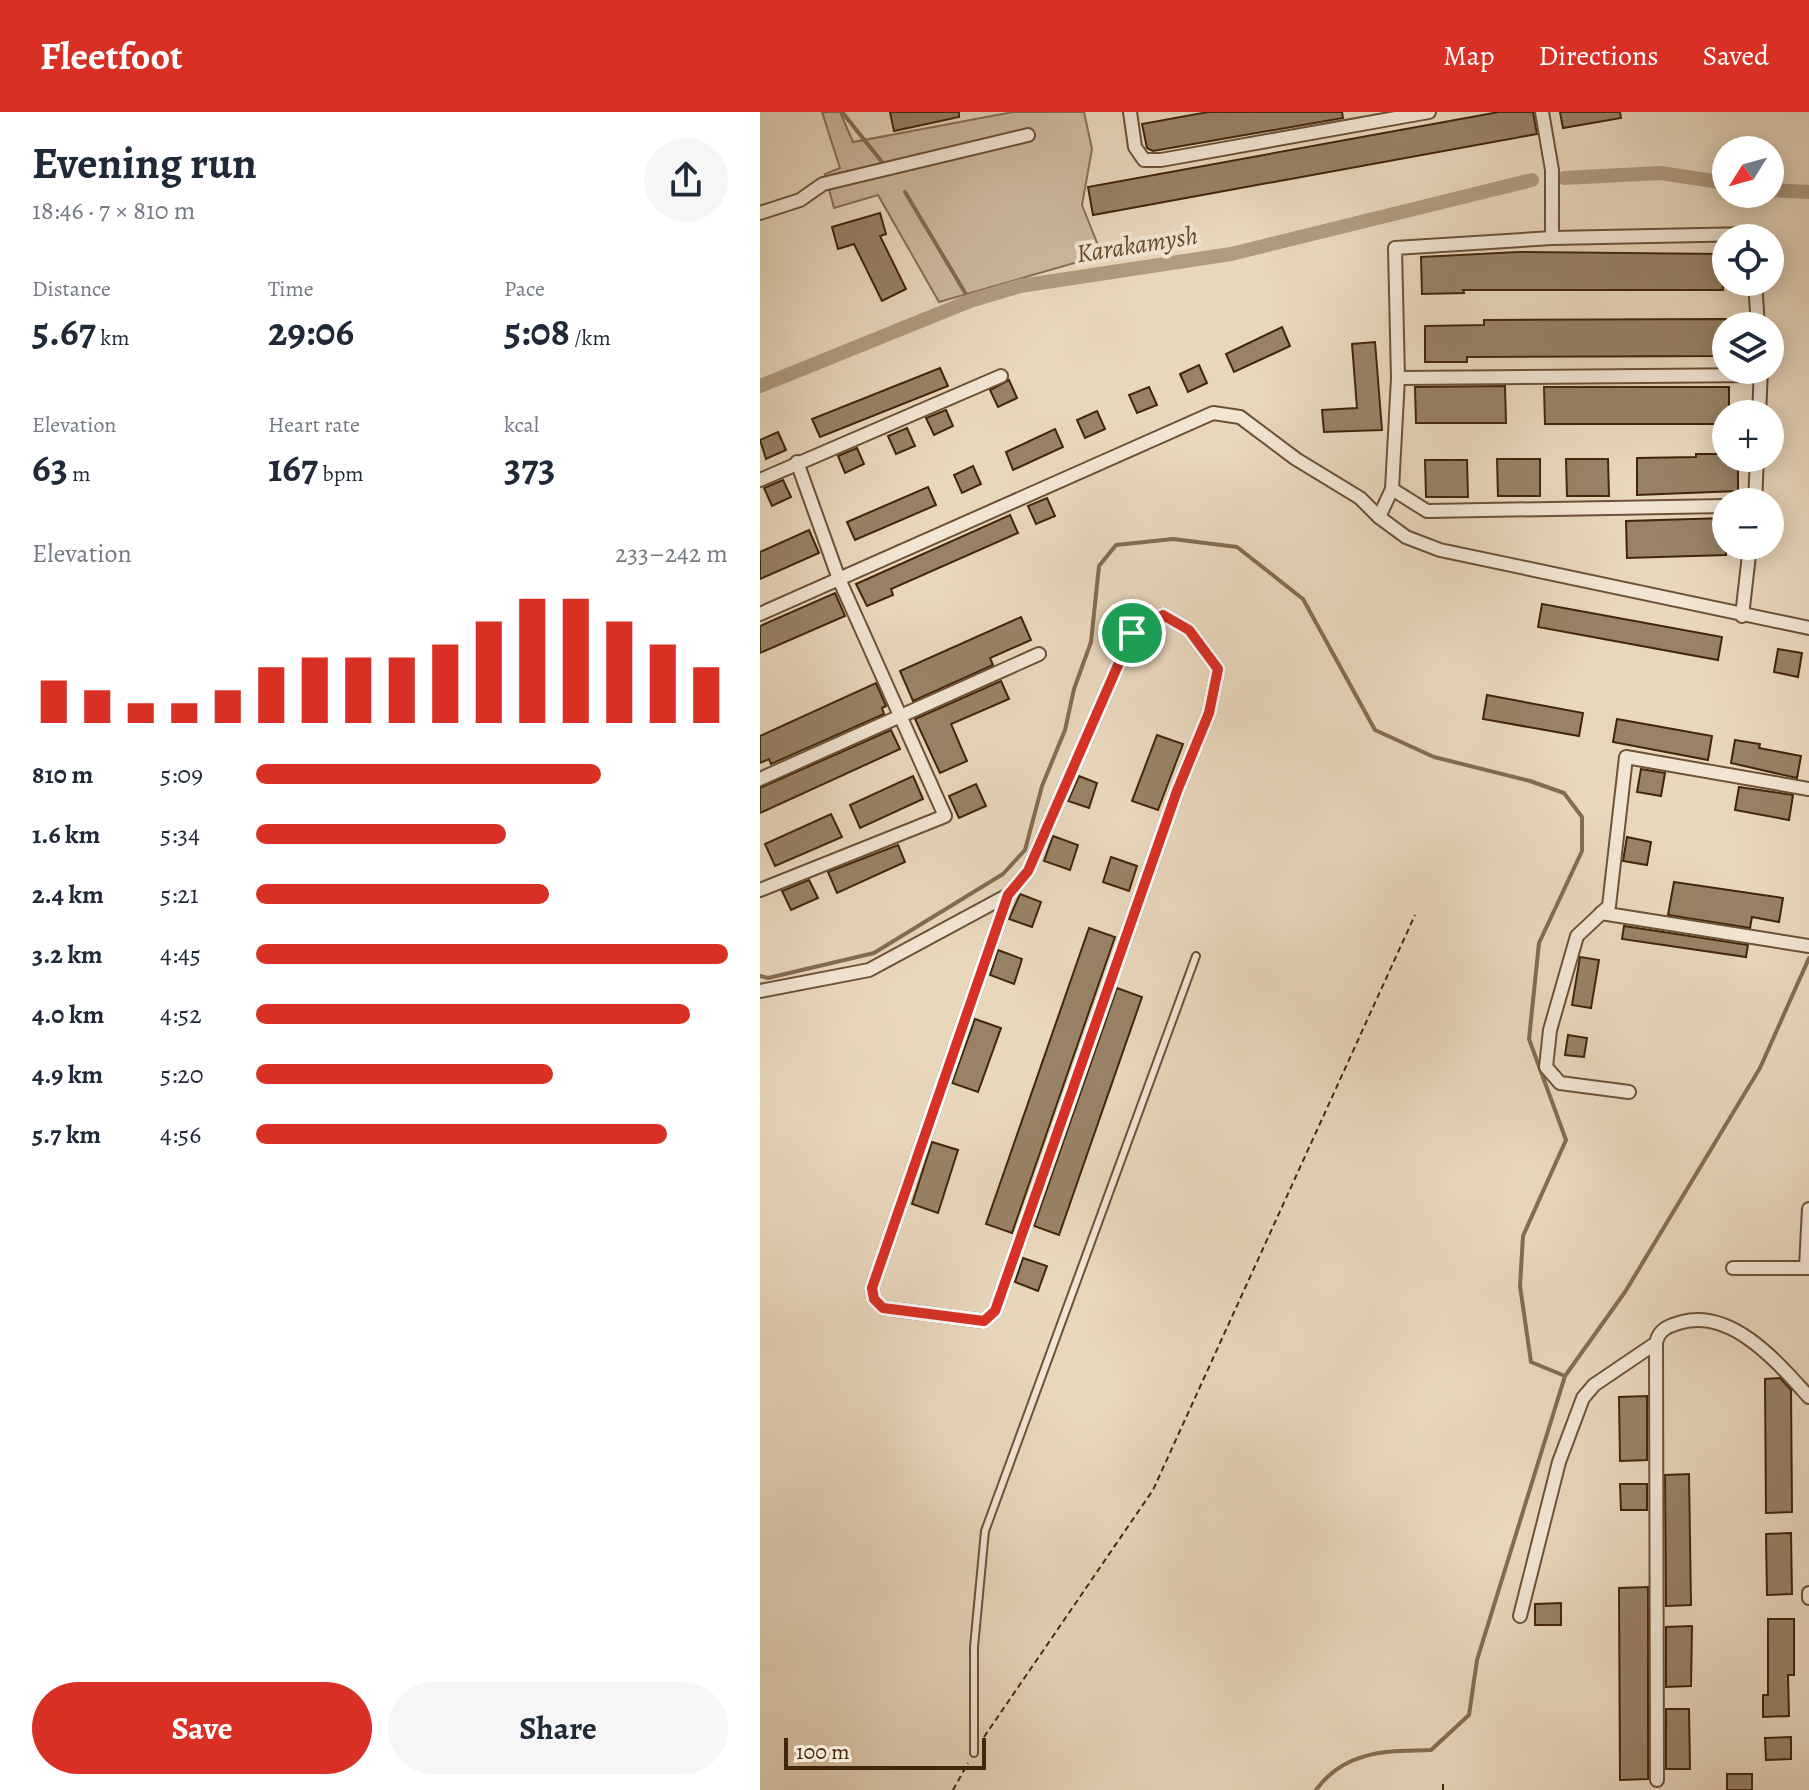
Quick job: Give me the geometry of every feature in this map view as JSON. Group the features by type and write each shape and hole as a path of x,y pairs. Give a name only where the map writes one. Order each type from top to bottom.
{"street":[{"path":"1130,112 1135,147 1144,160 1161,160 1429,112"},
{"path":"1542,112 1552,170 1552,238"},
{"path":"760,213 800,200 823,184 1028,135"},
{"path":"1379,517 1392,489 1398,378 1395,248 1552,238 1712,235"},
{"path":"1398,378 1712,373"},
{"path":"760,480 1001,376"},
{"path":"760,614 1213,413 1240,417 1296,459 1360,498 1406,537 1440,550 1809,628"},
{"path":"760,890 945,816 839,579 797,462"},
{"path":"1392,489 1427,511 1712,506"},
{"path":"1742,616 1748,560"},
{"path":"760,991 869,970 1008,895 1028,871 1132,633 1163,615 1189,630 1218,669 1209,713 1177,791 995,1311 984,1321 883,1308 874,1299 872,1288 1008,895"},
{"path":"760,779 1039,654"},
{"path":"1629,1092 1560,1083 1546,1067 1550,1030 1577,936 1609,906 1626,757 1809,789"},
{"path":"1601,913 1809,946"},
{"path":"1733,1268 1807,1268 1809,1209"},
{"path":"1657,1780 1658,1333 1668,1326 1697,1318 1723,1324 1749,1339 1809,1397"},
{"path":"1520,1616 1559,1462 1583,1398 1594,1385 1656,1343"}],"lane":[{"path":"974,1753 974,1647 985,1531 1196,956"}],"path":[{"path":"953,1790 974,1753 1153,1490 1415,915"},
{"path":"1443,1784 1443,1790"}],"shaded area":[{"path":"822,112 840,112 853,142 1013,112 1084,112 1092,149 1082,205 1102,255 939,302 878,195 834,208 825,174 840,168"}],"building":[{"path":"890,112 959,112 959,117 894,131"},
{"path":"1208,112 1342,112 1343,118 1153,151 1147,148 1142,124"},
{"path":"1499,112 1533,112 1537,134 1093,215 1088,187"},
{"path":"1560,112 1620,112 1621,118 1563,128"},
{"path":"880,213 886,234 880,236 906,289 882,301 854,244 838,249 832,227"},
{"path":"1519,252 1712,254 1712,290 1463,290 1464,293 1422,294 1421,257"},
{"path":"1712,319 1712,356 1467,357 1467,362 1425,362 1425,326 1484,325 1484,320"},
{"path":"1282,327 1290,346 1234,372 1226,354"},
{"path":"1375,342 1382,430 1324,432 1322,410 1357,408 1352,344"},
{"path":"1199,365 1207,383 1188,392 1180,374"},
{"path":"940,368 948,386 820,437 812,419"},
{"path":"1009,380 1017,398 998,407 990,390"},
{"path":"1505,386 1506,423 1416,423 1415,387"},
{"path":"1149,387 1157,405 1137,413 1129,395"},
{"path":"1544,387 1729,387 1729,400 1712,400 1712,424 1545,424"},
{"path":"946,410 953,426 934,435 926,418"},
{"path":"1097,411 1105,429 1085,438 1077,420"},
{"path":"907,428 915,446 896,454 888,436"},
{"path":"1055,429 1063,447 1013,470 1006,452"},
{"path":"778,432 786,450 766,459 760,440"},
{"path":"857,448 864,464 845,473 838,456"},
{"path":"1696,454 1712,454 1712,472 1738,472 1738,488 1637,495 1637,458 1696,457"},
{"path":"1497,459 1540,459 1540,496 1498,496"},
{"path":"1566,459 1608,459 1609,496 1567,496"},
{"path":"1425,460 1467,460 1468,497 1426,497"},
{"path":"973,466 981,484 962,493 954,475"},
{"path":"783,480 791,497 772,506 764,488"},
{"path":"928,487 936,505 855,540 847,522"},
{"path":"1047,498 1055,516 1036,524 1028,506"},
{"path":"1010,515 1018,533 891,589 893,595 867,606 856,584"},
{"path":"1712,518 1712,555 1627,558 1626,521"},
{"path":"809,530 819,553 760,579 760,552"},
{"path":"835,593 845,616 760,653 760,626"},
{"path":"1542,604 1722,637 1718,660 1538,627"},
{"path":"1021,617 1031,640 990,658 993,665 913,701 900,671"},
{"path":"1778,649 1802,653 1798,677 1774,672"},
{"path":"1001,681 1009,699 951,724 967,761 940,773 915,719"},
{"path":"876,683 886,706 882,708 884,714 771,764 769,759 760,763 760,736"},
{"path":"1487,695 1583,713 1579,736 1483,719"},
{"path":"1617,719 1712,736 1708,760 1613,742"},
{"path":"891,730 900,749 760,813 760,788"},
{"path":"1157,735 1183,744 1158,810 1132,801"},
{"path":"1735,740 1801,756 1797,778 1731,763"},
{"path":"1641,769 1665,773 1661,796 1637,792"},
{"path":"913,776 923,799 860,828 850,805"},
{"path":"1079,776 1097,783 1089,808 1068,801"},
{"path":"976,784 986,806 959,818 949,796"},
{"path":"1739,787 1793,795 1789,820 1735,810"},
{"path":"831,814 842,837 775,866 765,844"},
{"path":"1053,836 1078,845 1070,870 1044,861"},
{"path":"1627,837 1651,842 1647,865 1623,861"},
{"path":"898,845 905,862 837,893 828,872"},
{"path":"1111,857 1137,866 1129,891 1103,882"},
{"path":"809,880 818,898 791,910 782,891"},
{"path":"1674,882 1783,898 1779,922 1752,917 1750,928 1668,915"},
{"path":"1020,894 1041,902 1032,927 1009,919"},
{"path":"1624,926 1748,945 1746,957 1622,939"},
{"path":"1089,928 1115,937 1012,1233 986,1224"},
{"path":"998,950 1022,959 1014,984 990,975"},
{"path":"1580,957 1599,960 1591,1008 1572,1005"},
{"path":"1117,988 1142,997 1059,1235 1034,1226"},
{"path":"975,1019 1001,1028 978,1092 952,1083"},
{"path":"1568,1035 1587,1038 1584,1057 1565,1055"},
{"path":"932,1142 958,1150 938,1213 912,1204"},
{"path":"1023,1258 1047,1266 1038,1291 1015,1282"},
{"path":"1780,1378 1791,1390 1792,1512 1766,1513 1765,1379"},
{"path":"1647,1396 1647,1460 1620,1461 1619,1397"},
{"path":"1689,1474 1691,1605 1666,1606 1665,1475"},
{"path":"1620,1484 1647,1484 1647,1510 1621,1510"},
{"path":"1791,1533 1792,1594 1767,1595 1766,1534"},
{"path":"1648,1587 1648,1779 1620,1780 1619,1588"},
{"path":"1561,1603 1561,1625 1535,1625 1535,1604"},
{"path":"1768,1619 1794,1619 1794,1675 1788,1675 1789,1716 1763,1717 1763,1695 1768,1695"},
{"path":"1692,1626 1691,1686 1666,1687 1666,1627"},
{"path":"1666,1709 1689,1709 1690,1769 1666,1769"},
{"path":"1791,1737 1791,1759 1766,1760 1765,1738"},
{"path":"1727,1774 1752,1774 1752,1790 1727,1790"}],"waterway":[{"path":"842,112 886,167"},
{"path":"1564,178 1661,173 1712,181"},
{"name":"Karakamysh","path":"760,386 970,301 1020,286 1231,254 1532,180"},
{"path":"1784,191 1809,192"},
{"path":"905,192 970,301"},
{"path":"760,976 768,978 874,953 1003,874 1025,850 1042,786 1065,730 1074,689 1091,642 1099,566 1116,545 1173,539 1237,547 1303,599 1375,730 1434,757 1530,781 1564,793 1582,817 1582,851 1539,943 1529,1039 1566,1140 1523,1236 1520,1286 1531,1362 1565,1376"},
{"path":"1316,1790 1340,1767 1368,1755 1431,1750 1469,1715 1477,1660 1565,1376 1625,1292 1760,1068 1809,958"}],"route":[{"path":"1163,615 1189,630 1218,669 1209,713 1177,791 995,1311 984,1321 883,1308 874,1299 872,1288 1008,895 1028,871 1132,633 1163,615"}]}
